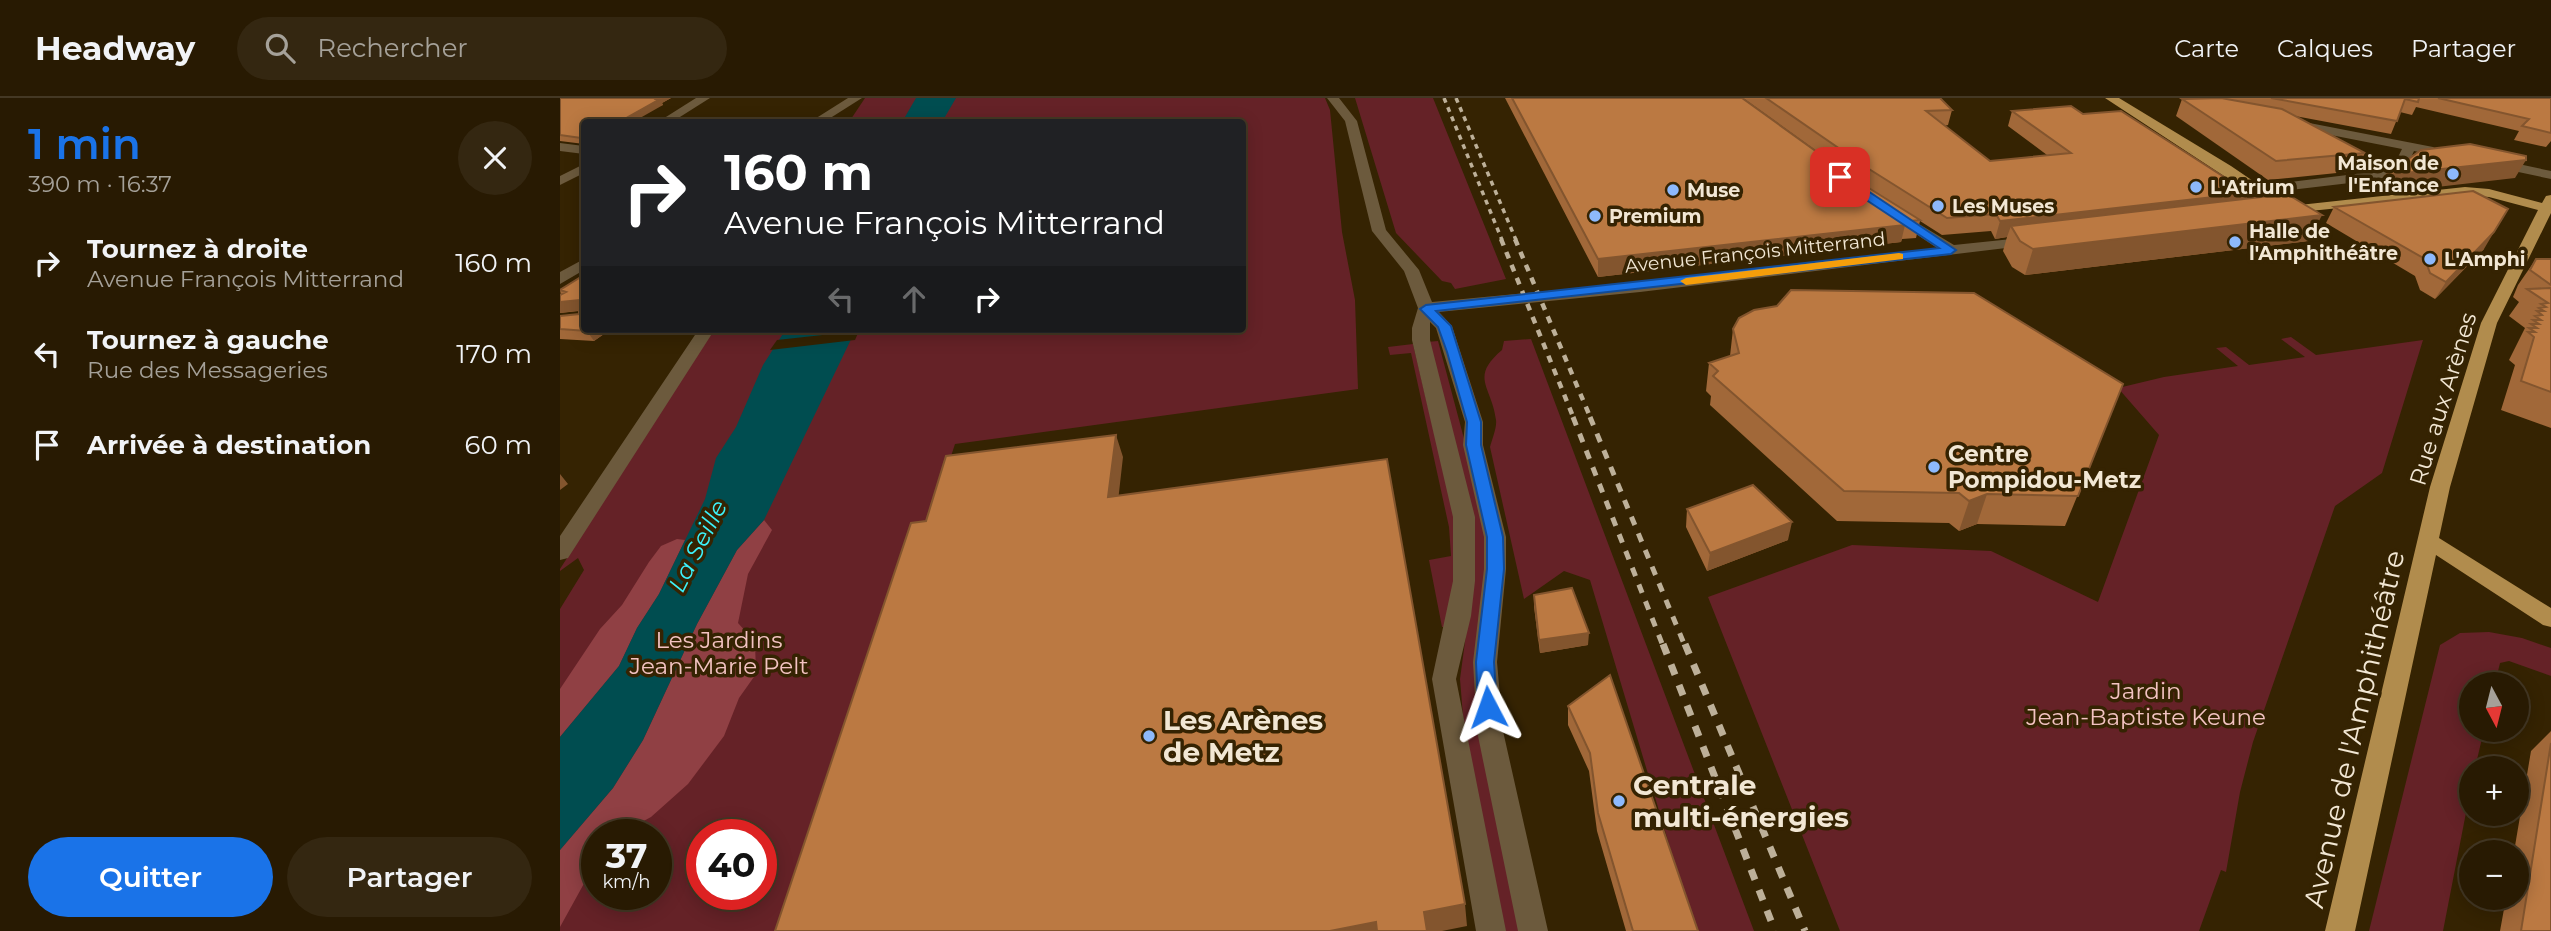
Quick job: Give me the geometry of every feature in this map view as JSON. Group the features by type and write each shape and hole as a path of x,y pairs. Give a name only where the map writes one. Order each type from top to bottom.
{"main road":[{"path":"2111,98 2226,169 2287,211 2465,191 2549,203"},
{"path":"2226,169 2267,187 2306,209"},
{"name":"Rue aux Arènes","path":"2429,541 2440,487 2488,323 2542,222 2549,203"},
{"path":"2429,541 2551,618"},
{"name":"Avenue de l'Amphithéâtre","path":"2340,931 2429,541"}],"street":[{"path":"669,119 704,98"},
{"path":"1333,98 1351,121 1378,228 1411,270 1426,309 1444,326 1474,422 1474,445 1495,537 1495,569 1485,684 1499,780 1533,931"},
{"path":"821,119 853,100"},
{"path":"2286,122 2433,151"},
{"path":"560,147 581,149"},
{"path":"2245,184 2267,187 2384,175 2403,160 2409,147"},
{"path":"2493,163 2551,175"},
{"path":"560,181 581,170"},
{"path":"1879,204 1951,250"},
{"path":"2269,213 2287,211"},
{"name":"Avenue François Mitterrand","path":"1426,309 2048,239"},
{"path":"560,279 581,266"},
{"path":"1426,309 1420,328 1421,340 1464,529 1465,554 1459,616 1444,679 1491,931"},
{"path":"560,553 704,333"}],"green space":[{"name":"Les Jardins Jean-Marie Pelt","path":"865,98 1325,98 1330,110 1342,232 1355,300 1358,389 955,444 795,931 560,931 560,609 584,570 578,558 560,571 711,333 1246,333 1246,119 851,119"},
{"path":"1355,98 1433,98 1506,279 1455,289 1451,283 1442,281 1396,233"},
{"name":"Jardin Jean-Baptiste Keune","path":"2291,337 2316,355 2423,340 2382,473 2335,506 2253,742 2240,792 2226,872 2221,870 2199,931 1840,931 1708,597 1852,545 1991,551 2098,602 2159,435 2118,388 2164,377 2238,366 2216,348 2226,347 2249,365 2305,357 2281,339"},
{"path":"1531,339 1754,931 1695,931 1590,580 1564,571 1524,599 1490,447 1496,420 1485,375 1492,360 1502,350 1504,341"},
{"path":"1438,341 1483,510 1520,931 1503,931 1463,716 1460,679 1472,589 1427,342"},
{"path":"1413,344 1454,516 1456,575 1446,627 1442,627 1429,560 1451,556 1449,527 1411,353 1390,355 1388,347"},
{"path":"764,520 772,530 748,574 738,623 755,642 756,674 739,698 724,736 688,784 651,817 586,819 613,788 643,740 697,624 737,550"},
{"path":"677,539 685,540 619,666 560,737 560,689 600,629 622,605 661,546"},
{"path":"2489,632 2522,638 2551,648 2551,676 2509,661 2500,663 2498,672 2459,672 2459,742 2481,742 2478,756 2459,756 2459,826 2463,826 2443,931 2369,931 2440,645 2460,633"},
{"path":"581,825 581,889 560,927 560,850"}],"water":[{"path":"916,98 956,98 944,119 904,119"},
{"name":"La Seille","path":"783,333 854,333 764,520 737,550 697,624 643,740 613,788 586,819 581,819 581,825 560,850 560,737 619,666 637,628 659,594 705,499 716,458 736,427 763,365"}],"pier":[{"path":"858,333 855,340 770,350 777,340"}],"building":[{"path":"560,98 660,99 624,119 581,119 581,138 560,135"},
{"name":"Muse","path":"1512,98 1742,98 1856,180 1920,220 1901,222 1905,225 1598,259"},
{"path":"1766,98 1940,98 1952,110 1926,111 1990,161 2071,153 2012,111 2071,106 2083,114 2121,111 2249,193 2000,221 1996,214 1947,218 1869,169"},
{"path":"2221,98 2282,109 2365,153 2276,161 2182,99"},
{"path":"2271,98 2419,98 2418,102 2405,99 2397,121"},
{"path":"2438,98 2551,98 2551,133 2522,126 2529,119"},
{"path":"2470,144 2526,156 2526,160 2386,175 2421,150"},
{"path":"2473,191 2508,209 2494,232 2446,282 2430,273 2425,259 2334,207"},
{"path":"2287,194 2322,215 2033,249 2020,241 2011,226"},
{"path":"2536,259 2551,259 2551,285 2530,270"},
{"path":"581,277 581,331 560,329 560,316 579,314 579,300 560,302 560,295 566,292 560,290"},
{"path":"2551,288 2551,392 2521,381 2534,337 2528,332 2535,332 2529,328 2537,328 2531,324 2539,324 2533,320 2541,320 2535,316 2542,315 2537,311 2544,311 2539,308 2546,307 2541,304 2548,303 2527,289"},
{"name":"Centre Pompidou-Metz","path":"1791,290 1974,293 2123,384 2078,496 1987,494 1969,501 1959,493 1844,491 1713,376 1718,371 1709,363 1739,353 1733,329 1739,318 1754,310 1777,306"},
{"name":"Les Arènes de Metz","path":"1116,435 1108,497 1387,459 1465,904 1424,912 1427,931 1377,931 1376,922 1330,931 775,931 911,523 926,521 946,456"},
{"path":"1753,485 1792,522 1710,553 1687,509"},
{"path":"1572,588 1589,633 1539,640 1534,595"},
{"name":"Centrale multi-énergies","path":"1610,675 1698,931 1633,931 1598,813 1590,753 1568,706"},
{"path":"2551,743 2551,931 2521,931 2524,910 2529,910 2529,881"}],"railway":[{"path":"1444,98 1502,240"},
{"path":"1456,98 1516,240"},
{"path":"1501,239 1574,419"},
{"path":"1515,239 1591,419"},
{"path":"1573,417 1663,646"},
{"path":"1590,417 1685,646"},
{"path":"1663,644 1775,931"},
{"path":"1685,644 1805,931"}],"slow traffic":[{"path":"1686,281 1899,257"}],"place":[{"name":"Maison de l'Enfance","path":"2453,174"},
{"name":"L'Atrium","path":"2196,187"},
{"name":"Muse","path":"1673,190"},
{"name":"Les Muses","path":"1938,206"},
{"name":"Premium","path":"1595,216"},
{"name":"Halle de l'Amphithéâtre","path":"2235,242"},
{"name":"L'Amphi","path":"2430,259"},
{"name":"Centre Pompidou-Metz","path":"1934,467"},
{"name":"Les Arènes de Metz","path":"1149,736"},
{"name":"Centrale multi-énergies","path":"1619,801"}],"route":[{"path":"1488,707 1485,662 1495,569 1495,537 1474,445 1474,422 1454,352 1444,326 1426,309 1951,250 1840,177"}]}
